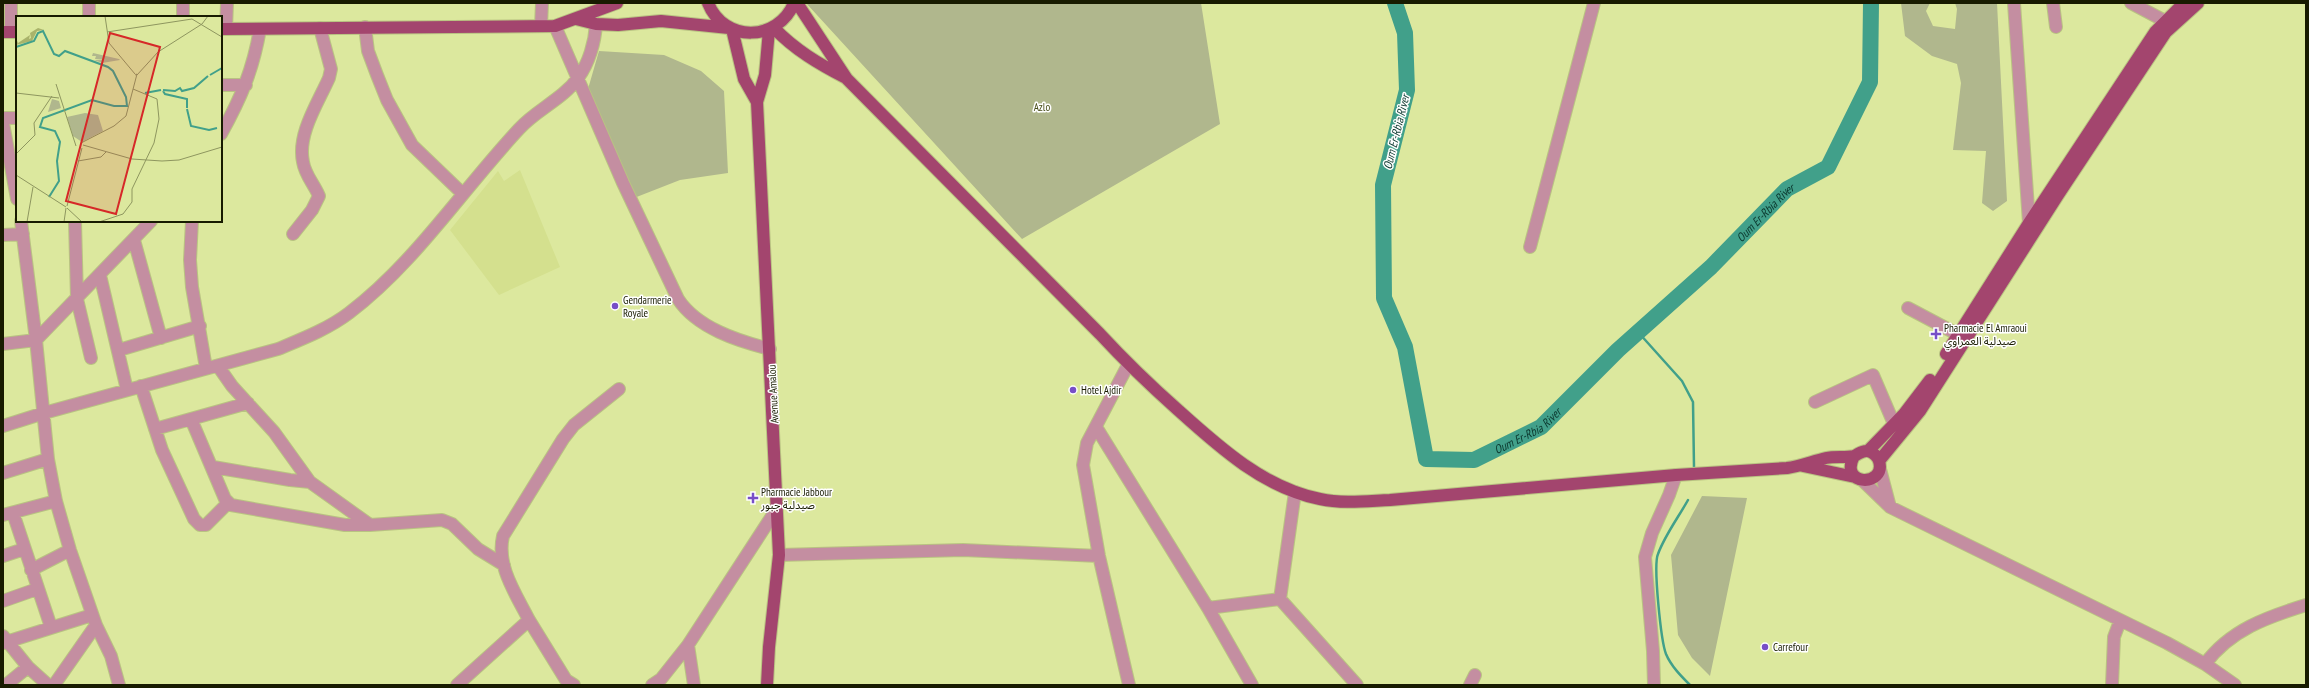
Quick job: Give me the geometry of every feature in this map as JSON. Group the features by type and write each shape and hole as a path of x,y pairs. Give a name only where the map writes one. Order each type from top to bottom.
{"main road":[{"path":"223,29 555,26 576,20 616,3"},
{"path":"708,3 719,21 730,29 744,79 757,102"},
{"path":"576,20 596,24 618,25 661,21 730,29 753,34 772,29 784,20 794,3"},
{"path":"797,3 847,79 1100,334 1128,365 1227,454 1263,477 1295,492 1321,499 1352,502 1375,501 1676,475 1803,466 1827,458 1854,456"},
{"path":"1803,466 1858,479 1870,480 1876,476 1880,465 1911,424 2154,32 2184,3"},
{"path":"2054,193 2166,32 2198,3"},
{"path":"772,29 812,61 847,79"},
{"path":"757,102 765,75 772,29"},
{"name":"Avenue Amalou","path":"757,102 779,555 768,647 767,685"},
{"path":"1868,451 1916,400 1959,335 2012,260"},
{"path":"1858,479 1851,470 1851,462 1854,456 1861,451 1868,451 1875,455 1880,465"}],"street":[{"path":"10,32 11,3"},
{"path":"89,3 89,16"},
{"path":"183,3 183,16"},
{"path":"223,29 227,3"},
{"path":"541,26 542,3"},
{"path":"1530,247 1594,3"},
{"path":"2022,3 2014,3 2033,226"},
{"path":"2053,3 2056,27"},
{"path":"2131,3 2165,21"},
{"path":"3,426 44,412 278,349 307,337 348,314 379,289 520,127 578,79 588,59 596,24"},
{"path":"555,26 632,204 673,290 686,310 695,318 741,340 770,349"},
{"path":"365,27 368,51 387,100 412,144 463,194"},
{"path":"293,234 312,210 319,196 307,174 303,163 301,147 306,131 329,78 330,69 320,28"},
{"path":"222,131 226,117 246,85 255,59 260,29"},
{"path":"222,85 246,85"},
{"path":"3,118 16,118"},
{"path":"3,123 4,137 14,168 16,189"},
{"path":"21,222 36,340 48,459 56,501 70,550 94,620 111,656 119,685"},
{"path":"75,222 78,299 91,358"},
{"path":"3,344 36,340 78,299 150,222"},
{"path":"192,222 191,280 206,368"},
{"path":"3,235 23,234"},
{"path":"134,240 161,338"},
{"path":"100,275 119,350 127,390"},
{"path":"1908,308 1959,335"},
{"path":"119,350 200,326"},
{"path":"1128,365 1087,443 1083,464 1099,556 1129,685"},
{"path":"218,366 232,386 274,432 310,482 370,525"},
{"path":"1815,402 1874,375 1894,424"},
{"path":"141,386 162,450 197,522 203,526 206,525 228,503"},
{"path":"567,683 528,620 504,565 501,547 503,536 563,439 574,424 619,389"},
{"path":"155,429 248,403"},
{"path":"191,419 228,503 240,508 345,525 370,525 442,520 452,524 478,549 504,565"},
{"path":"1096,427 1208,608 1252,685"},
{"path":"3,473 48,459"},
{"path":"1880,465 1890,507"},
{"path":"212,467 310,482"},
{"path":"1654,685 1653,651 1645,557 1652,533 1669,496 1676,475"},
{"path":"1858,479 1890,507 2205,664 2228,683"},
{"path":"1295,492 1280,598 1357,685"},
{"path":"51,627 24,549 8,514 56,501"},
{"path":"652,685 661,679 688,645 776,510"},
{"path":"3,556 24,549"},
{"path":"31,570 70,550"},
{"path":"779,555 964,550 1099,556"},
{"path":"3,601 37,589"},
{"path":"1208,608 1280,598"},
{"path":"2205,664 2216,649 2237,633 2256,622 2305,608"},
{"path":"48,685 28,667 4,640 51,627 94,620"},
{"path":"54,685 94,620"},
{"path":"457,685 528,620"},
{"path":"2112,685 2114,637 2120,621"},
{"path":"688,645 694,685"},
{"path":"6,685 28,667"}],"shaded area":[{"path":"520,170 560,267 499,295 450,230 498,171 504,181"}],"green space":[{"name":"Azlo","path":"806,3 1201,3 1220,124 1022,239"},
{"path":"1901,3 1930,3 1926,11 1933,26 1955,29 1957,9 1955,3 1997,3 2007,201 1993,211 1982,203 1986,151 1953,150 1961,83 1957,64 1932,56 1905,36"},
{"path":"599,51 664,55 701,71 724,91 728,173 680,180 634,198 588,89"},
{"path":"1702,496 1747,498 1710,676 1692,658 1678,635 1671,555"}],"waterway":[{"name":"Oum Er-Rbia River","path":"1395,3 1405,33 1407,90 1383,185 1384,298 1405,347 1426,459 1474,460 1541,427 1618,350 1711,267 1787,189 1828,167 1870,82 1871,3"},
{"path":"1638,332 1682,381 1693,402 1694,467"},
{"path":"1688,500 1661,547 1658,554 1656,572 1660,620 1666,654 1673,667 1690,685"}],"place":[{"name":"Gendarmerie Royale","path":"615,306"},
{"name":"Pharmacie El Amraoui صيدلية العمراوي","path":"1936,334"},
{"name":"Hotel Ajdir","path":"1073,390"},
{"name":"Pharmacie Jabbour صيدلية جبور","path":"753,498"},
{"name":"Carrefour","path":"1765,647"}]}
